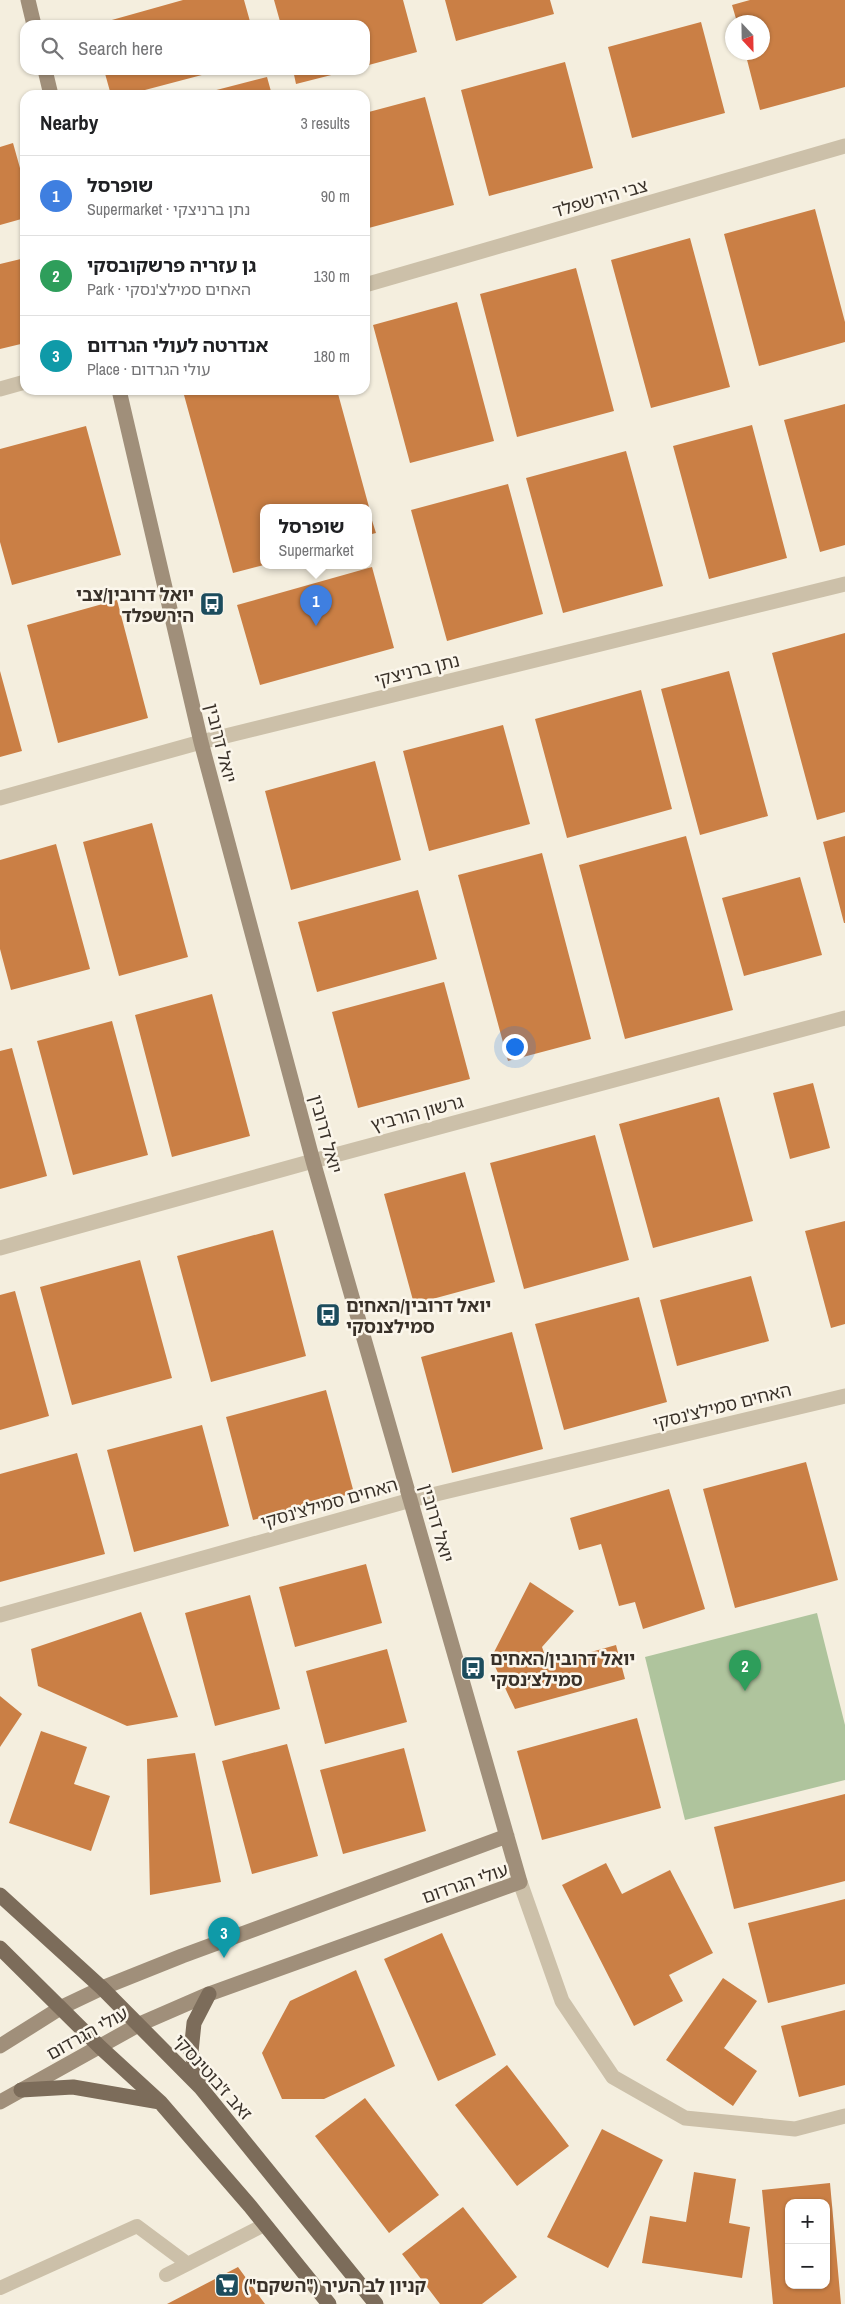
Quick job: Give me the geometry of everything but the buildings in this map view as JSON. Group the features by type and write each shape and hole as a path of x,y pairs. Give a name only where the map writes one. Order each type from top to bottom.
{"main road":[{"name":"זאב ז'בוטינסקי","path":"0,1895 140,2024 201,2088 376,2304"},
{"path":"0,1948 62,2007 100,2047 160,2102 329,2304"},
{"path":"201,2088 191,2052 194,2023 208,1994"},
{"path":"21,2090 73,2087 160,2102"}],"street":[{"path":"28,0 33,20"},
{"path":"46,75 49,90"},
{"name":"צבי הירשפלד","path":"370,284 845,146"},
{"path":"0,388 20,383"},
{"name":"יואל דרובין","path":"120,395 201,742 313,1160 520,1882"},
{"name":"נתן ברניצקי","path":"0,798 201,742 845,584"},
{"name":"גרשון הורביץ","path":"0,1248 313,1160 845,1018"},
{"name":"האחים סמילצ'נסקי","path":"0,1615 411,1500 845,1396"},
{"name":"עולי הגרדום","path":"0,2046 62,2007 102,1988 507,1836"},
{"name":"עולי הגרדום","path":"0,2102 140,2024 208,1994 520,1882 562,2001 613,2077 685,2118 795,2129 845,2116"}],"lane":[{"path":"166,2275 264,2225"},
{"path":"0,2288 137,2226 188,2264"}],"green space":[{"path":"817,1613 845,1725 845,1780 685,1820 645,1657"}],"place":[{"name":"יואל דרובין/צבי הירשפלד","path":"212,604"},
{"name":"שופרסל","path":"316,626"},
{"name":"יואל דרובין/האחים סמילצנסקי","path":"328,1315"},
{"name":"יואל דרובין/האחים סמילצ׳נסקי","path":"473,1668"},
{"name":"גן עזריה פרשקובסקי","path":"745,1691"},
{"name":"אנדרטה לעולי הגרדום","path":"224,1958"},
{"name":"קניון לב העיר (\"השקם\")","path":"227,2285"}]}
